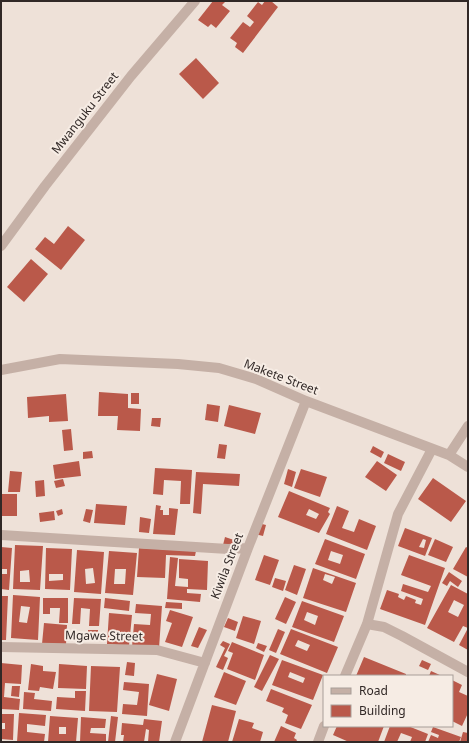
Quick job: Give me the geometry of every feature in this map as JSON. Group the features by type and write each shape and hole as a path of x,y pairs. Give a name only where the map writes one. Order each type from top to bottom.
{"street":[{"name":"Mwanguku Street","path":"1,246 45,186 131,76 195,1"},
{"name":"Makete Street","path":"1,370 60,360 178,364 219,368 256,379 306,401 449,455 468,467"},
{"name":"Kiwila Street","path":"175,742 248,548 306,401"},
{"path":"449,455 468,426"},
{"path":"345,675 367,624 398,514 432,449"},
{"path":"1,536 228,549 248,548"},
{"path":"367,624 384,628 402,636 468,672"},
{"name":"Mgawe Street","path":"1,647 157,650 205,663"},
{"path":"318,742 324,727"}],"building":[{"path":"213,1 226,1 222,5 230,11 216,28 211,24 208,27 198,20"},
{"path":"265,1 271,1 278,7 243,53 235,47 237,43 230,38 243,22 250,27 254,22 247,16 258,2 262,5"},
{"path":"196,58 219,83 203,99 179,74"},
{"path":"68,226 85,240 61,270 35,249 45,237 54,244"},
{"path":"31,259 48,274 24,302 7,287"},
{"path":"99,392 128,394 128,408 141,409 140,431 117,430 118,416 98,416"},
{"path":"131,393 139,393 139,404 131,404"},
{"path":"66,394 68,421 49,422 49,416 28,418 27,397"},
{"path":"207,404 220,406 218,422 205,420"},
{"path":"229,405 261,413 255,434 224,426"},
{"path":"152,418 161,418 160,427 151,426"},
{"path":"71,429 73,450 64,451 62,430"},
{"path":"219,444 227,445 225,459 217,458"},
{"path":"373,446 384,452 381,458 370,452"},
{"path":"92,451 93,458 83,459 83,452"},
{"path":"388,454 405,462 401,471 384,463"},
{"path":"79,461 81,476 55,479 53,465"},
{"path":"377,461 397,475 386,491 365,477"},
{"path":"155,468 192,470 190,504 180,504 181,481 164,480 163,495 153,494"},
{"path":"288,469 296,472 292,487 284,484"},
{"path":"301,469 327,477 320,497 294,488"},
{"path":"10,471 22,472 20,492 8,492"},
{"path":"196,472 240,474 239,486 203,484 201,514 193,513"},
{"path":"433,478 466,501 451,522 418,499"},
{"path":"63,479 65,486 56,488 54,481"},
{"path":"44,480 45,496 36,497 35,481"},
{"path":"289,491 330,508 328,512 330,514 319,533 278,517","holes":["309,509 319,514 316,519 306,515"]},
{"path":"1,494 17,494 17,516 1,516"},
{"path":"96,504 127,506 125,525 94,523"},
{"path":"156,505 161,506 160,510 163,510 163,515 169,515 169,508 178,509 175,535 153,534"},
{"path":"337,506 349,511 342,528 354,532 359,519 376,526 367,550 326,534"},
{"path":"62,509 63,514 58,516 56,511"},
{"path":"86,509 93,510 90,523 83,521"},
{"path":"54,511 55,520 40,522 39,513"},
{"path":"140,517 151,519 149,533 139,532"},
{"path":"258,523 266,525 263,536 255,534"},
{"path":"405,528 432,538 425,556 398,546","holes":["423,539 426,540 424,548 419,547"]},
{"path":"225,537 234,540 232,548 223,545"},
{"path":"325,539 365,554 356,579 315,564","holes":["331,551 343,555 340,564 328,560"]},
{"path":"435,539 453,547 446,562 428,555"},
{"path":"15,545 43,546 40,590 13,589","holes":["29,570 30,582 20,582 20,571"]},
{"path":"1,547 12,548 9,590 1,589 1,574 7,574 7,569 1,569"},
{"path":"466,547 468,548 468,577 453,569"},
{"path":"46,548 72,549 70,590 45,589","holes":["49,574 63,574 63,580 49,581"]},
{"path":"139,548 196,551 195,556 166,555 165,578 137,577"},
{"path":"77,550 104,552 101,594 74,592","holes":["93,568 95,583 86,584 85,569"]},
{"path":"109,551 137,553 133,595 105,593","holes":["115,569 126,569 125,584 114,584"]},
{"path":"264,555 279,560 270,585 255,580"},
{"path":"409,555 445,568 425,625 380,609 387,590 399,594 398,597 404,600 406,596 416,600 415,603 421,605 423,599 401,591 403,584 428,592 431,586 401,575"},
{"path":"170,557 178,558 175,586 188,587 188,579 179,578 179,559 208,561 207,590 187,589 187,593 201,594 200,602 167,599"},
{"path":"294,565 306,569 297,595 285,590"},
{"path":"313,568 356,583 346,612 303,598","holes":["325,574 335,577 332,584 323,580"]},
{"path":"449,572 462,581 458,587 450,581 447,586 442,583"},
{"path":"275,578 286,581 283,591 272,587"},
{"path":"451,585 468,594 468,628 463,626 454,642 427,628","holes":["454,600 464,605 458,617 448,612"]},
{"path":"13,595 40,597 38,640 11,638","holes":["21,606 30,607 27,623 19,622"]},
{"path":"1,596 8,596 6,640 1,640"},
{"path":"285,597 296,602 286,624 275,619"},
{"path":"43,598 68,598 68,623 59,623 60,608 50,608 50,614 43,614"},
{"path":"74,598 101,599 99,626 89,626 90,609 81,608 80,624 72,624"},
{"path":"105,598 130,601 129,611 104,608"},
{"path":"302,601 344,616 334,642 292,627","holes":["307,612 318,616 315,625 304,620"]},
{"path":"166,602 182,603 182,609 165,608"},
{"path":"136,604 162,606 159,648 132,647 134,624 150,625 151,614 135,613"},
{"path":"170,610 193,617 182,647 165,642 172,623 166,621"},
{"path":"109,613 132,615 129,646 107,644"},
{"path":"243,616 261,621 254,644 236,638"},
{"path":"228,618 238,622 235,631 224,627"},
{"path":"44,623 67,625 66,645 42,644"},
{"path":"199,627 207,630 198,648 191,646"},
{"path":"468,628 468,650 459,645"},
{"path":"278,629 285,632 276,653 269,650"},
{"path":"291,629 338,647 327,673 280,654","holes":["298,640 310,645 307,651 295,646"]},
{"path":"88,630 98,630 98,637 88,637"},
{"path":"223,641 230,644 224,656 228,658 223,670 216,667 225,648 220,645"},
{"path":"232,642 264,655 255,680 227,669 233,653 228,651"},
{"path":"258,643 267,646 264,652 256,648"},
{"path":"270,655 279,659 262,691 254,687"},
{"path":"364,657 406,674 406,675 356,675"},
{"path":"282,660 323,675 313,700 272,685","holes":["290,672 305,678 303,683 288,677"]},
{"path":"422,660 431,664 428,670 419,666"},
{"path":"127,662 135,663 134,676 125,675"},
{"path":"1,663 22,665 21,684 5,683 4,697 20,699 19,710 1,709"},
{"path":"31,664 43,666 43,671 56,672 53,689 40,687 39,691 28,690"},
{"path":"59,664 87,666 86,689 58,688"},
{"path":"91,666 120,667 117,712 89,711"},
{"path":"431,671 440,675 429,675"},
{"path":"224,672 246,681 236,705 214,697"},
{"path":"157,674 177,679 169,711 149,705"},
{"path":"453,680 462,685 459,692 468,696 468,713 462,726 453,722"},
{"path":"124,682 149,684 147,716 122,714 123,704 137,705 139,692 123,690"},
{"path":"12,686 20,686 19,697 11,696"},
{"path":"271,689 312,705 301,729 285,723 288,715 282,712 284,708 266,701"},
{"path":"75,691 86,691 85,711 56,709 57,697 75,698"},
{"path":"24,692 35,693 34,699 52,701 51,711 23,709"},
{"path":"212,705 236,711 228,742 202,742"},
{"path":"19,713 46,715 45,726 27,724 27,732 45,734 44,742 17,742"},
{"path":"1,714 14,714 13,740 1,739 1,729 5,729 5,723 1,723"},
{"path":"50,716 78,718 76,742 48,742","holes":["59,727 66,727 66,734 59,734"]},
{"path":"111,716 118,717 115,742 108,742"},
{"path":"81,717 106,719 105,728 91,728 90,733 106,734 106,742 80,742"},
{"path":"144,719 162,721 159,742 148,742 149,730 146,729 144,742 123,742 124,735 121,735 122,723 143,725"},
{"path":"239,719 254,723 252,728 263,732 260,742 232,742"},
{"path":"281,726 296,733 294,738 297,740 296,742 274,742"},
{"path":"337,727 384,727 378,742 349,742 333,735"},
{"path":"390,727 410,727 428,734 425,742 410,742 412,737 401,733 397,742 384,742"},
{"path":"433,727 461,737 459,742 428,742 431,735 438,738 439,735 431,732"},
{"path":"463,732 468,733 468,742 460,742"}]}
